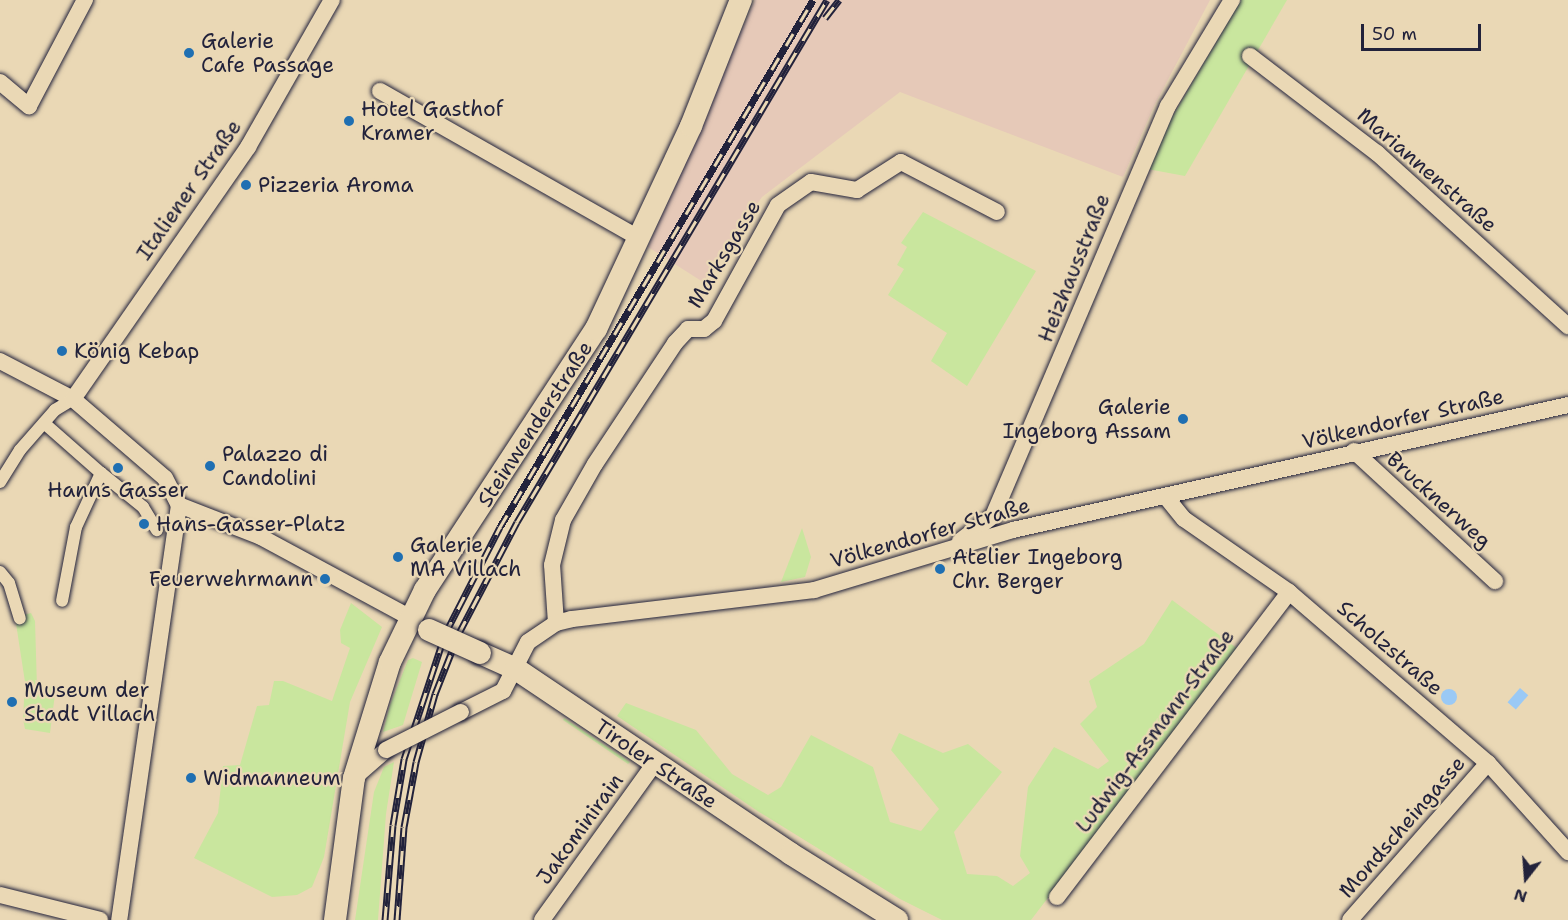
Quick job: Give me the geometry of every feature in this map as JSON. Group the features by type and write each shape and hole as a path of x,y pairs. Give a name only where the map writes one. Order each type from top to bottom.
{"main road":[{"name":"Steinwenderstraße","path":"335,920 354,778 374,704 420,624 425,590 596,329 691,126 741,0"},
{"name":"Tiroler Straße","path":"420,624 516,669 654,764 897,920"}],"street":[{"path":"0,82 29,106 85,0"},
{"name":"Italiener Straße","path":"74,399 248,147 332,0"},
{"name":"Heizhausstraße","path":"953,546 993,516 1168,106 1232,0"},
{"name":"Mariannenstraße","path":"1250,56 1377,153 1568,326"},
{"path":"380,91 639,238"},
{"name":"Marksgasse","path":"556,623 552,565 563,520 595,464 675,343 688,329 704,329 714,321 778,205 811,182 857,190 901,162 998,212"},
{"path":"0,361 28,373 74,399 165,478 179,505 119,920"},
{"path":"0,482 55,410 74,399"},
{"name":"Völkendorfer Straße","path":"354,778 386,750 503,691 528,642 556,623 814,590 953,546 1166,498 1354,451 1568,405"},
{"path":"44,423 143,507 157,530"},
{"name":"Brucknerweg","path":"1354,451 1495,580"},
{"path":"62,602 76,527 101,473"},
{"name":"Scholzstraße","path":"1166,498 1184,519 1289,591 1488,764 1568,852"},
{"path":"179,505 270,541 420,624"},
{"path":"0,572 9,583 20,618"},
{"name":"Ludwig-Assmann-Straße","path":"1057,897 1289,591"},
{"name":"Jakominirain","path":"542,920 654,764"},
{"name":"Mondscheingasse","path":"1350,920 1488,764"},
{"path":"0,895 100,920"}],"shaded area":[{"path":"755,0 1210,0 1154,106 1123,177 900,92 762,197 703,282 648,247"}],"green space":[{"path":"1241,0 1287,0 1185,176 1142,168"},
{"path":"923,212 1036,271 967,386 931,361 947,333 888,295 904,269 897,265 907,247 901,243"},
{"path":"802,528 811,557 805,577 781,582"},
{"path":"1172,600 1238,649 1031,920 942,920 900,899 759,812 617,716 626,703 696,730 732,774 768,795 781,787 811,735 873,767 890,822 921,831 939,809 891,750 899,733 943,753 968,744 1002,772 954,832 967,874 997,876 1013,886 1030,873 1020,856 1028,787 1054,747 1098,769 1109,761 1080,724 1097,707 1089,681 1144,644"},
{"path":"351,603 382,627 350,702 324,857 312,887 297,895 272,897 194,858 218,813 223,766 240,765 257,706 269,705 274,681 283,681 332,701 350,648 341,643 340,630"},
{"path":"31,613 35,621 37,688 56,686 50,733 25,729 23,719 25,682 15,617"},
{"path":"413,658 422,662 403,725 383,732 390,705 408,660"},
{"path":"564,718 630,762 628,764 563,720"},
{"path":"394,762 386,814 378,920 355,920 374,792 384,767"}],"water":[{"path":"1520,688 1528,695 1516,710 1508,702"},
{"path":"1449,689 1455,691 1457,697 1455,703 1449,705 1443,703 1441,697 1443,691"}],"railway":[{"path":"385,920 393,825 404,759 445,634 500,527 813,0"},
{"path":"397,920 404,827 416,762 435,694 459,633 517,522 827,0"},
{"path":"825,18 839,0"}],"place":[{"name":"Galerie Cafe Passage","path":"189,53"},
{"name":"Hotel Gasthof Kramer","path":"349,121"},
{"name":"Pizzeria Aroma","path":"246,185"},
{"name":"König Kebap","path":"62,351"},
{"name":"Galerie Ingeborg Assam","path":"1183,419"},
{"name":"Palazzo di Candolini","path":"210,466"},
{"name":"Hanns Gasser","path":"118,468"},
{"name":"Hans-Gasser-Platz","path":"144,524"},
{"name":"Galerie MA Villach","path":"398,557"},
{"name":"Atelier Ingeborg Chr. Berger","path":"940,569"},
{"name":"Feuerwehrmann","path":"325,579"},
{"name":"Museum der Stadt Villach","path":"12,702"},
{"name":"Widmanneum","path":"191,778"}]}
